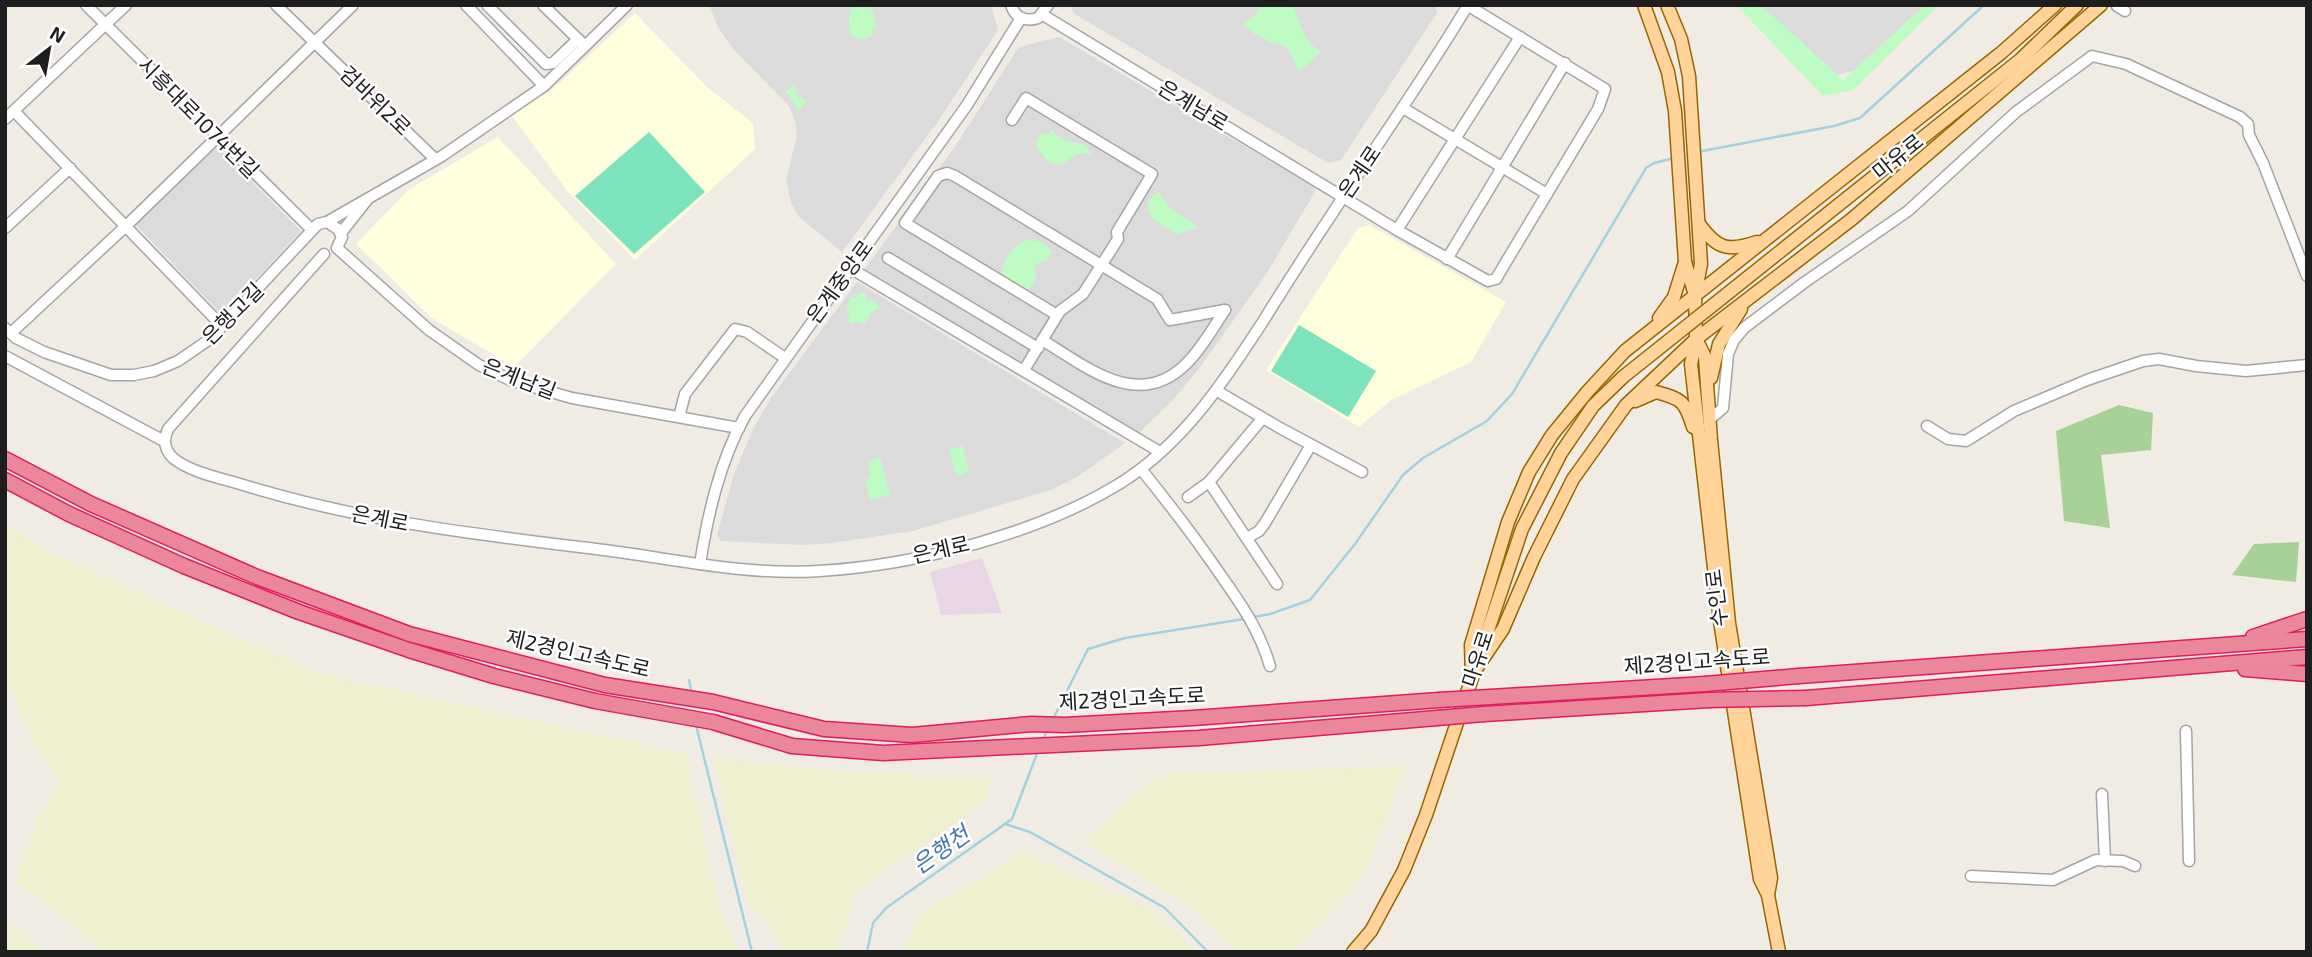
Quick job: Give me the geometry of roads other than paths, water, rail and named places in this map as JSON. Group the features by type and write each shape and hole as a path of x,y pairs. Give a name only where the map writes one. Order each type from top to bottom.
{"highway":[{"name":"제2경인고속도로","path":"5,459 91,504 257,577 409,634 592,682 713,702 824,729 912,735 1031,724 1065,725 1705,684 2307,639"},
{"name":"제2경인고속도로","path":"5,480 69,514 184,566 299,612 494,676 595,701 713,722 792,746 883,753 1199,738 1484,714 1709,700 1806,698 2307,657"},
{"path":"2235,643 2286,625 2307,621"},
{"path":"2205,666 2307,674"}],"main road":[{"name":"수인로","path":"1644,5 1668,72 1675,111 1685,262 1695,295"},
{"name":"수인로","path":"1667,5 1684,51 1689,76 1701,264 1695,295 1696,339 1691,364 1720,621 1760,879 1768,895 1779,952"},
{"path":"1472,675 1471,645 1508,522 1529,472 1552,435 1588,391 1625,351 2001,53 2055,5"},
{"name":"마유로","path":"1353,952 1371,931 1404,870 1426,815 1522,529 1561,453 1593,406 1623,377 2020,60 2077,5"},
{"path":"1472,675 1503,629 1534,557 1573,479 1626,406 1696,339 1852,219 2101,5"},
{"path":"1699,223 1711,240 1722,246 1737,248 1768,238"},
{"path":"1641,339 1674,297 1685,262"},
{"path":"1708,393 1719,344 1746,302"},
{"name":"수인로","path":"1696,339 1705,357 1729,623 1771,878 1768,895"},
{"path":"1626,406 1656,392 1677,397 1686,405 1702,460"}],"street":[{"name":"시흥대로1074번길","path":"86,5 311,233"},
{"path":"126,5 10,115 70,168 221,325"},
{"name":"검바위2로","path":"276,5 435,159"},
{"path":"8,330 126,226 354,5"},
{"path":"466,5 544,86"},
{"path":"487,5 546,64 553,63 582,43 543,5"},
{"name":"은행고길","path":"8,330 44,352 111,375 134,375 178,362 210,339 318,224 327,222 435,159 544,86 582,43 626,5"},
{"path":"1011,5 1016,15 1032,20 1046,10"},
{"path":"1403,107 1547,194 1598,109 1605,89 1468,5"},
{"name":"은계로","path":"164,441 170,455 186,465 316,506 364,517 483,536 732,569 795,573 882,564 978,542 1048,520 1095,498 1141,469 1217,391 1468,5"},
{"name":"은계남로","path":"1046,10 1397,230 1484,280 1492,281 1547,194"},
{"name":"은계중앙로","path":"700,564 714,494 727,453 739,428 785,358 967,105 1021,18"},
{"path":"1397,230 1520,37"},
{"path":"1709,420 1723,408 1728,354 1734,340 1744,328 1908,211 2016,112 2092,56 2126,64 2240,117 2248,124 2249,135 2263,163 2307,276"},
{"path":"1447,260 1565,63"},
{"path":"1012,120 1026,98 1152,174 1117,232 1118,239 1083,294 1060,311 1024,370"},
{"path":"5,228 70,168"},
{"path":"888,258 1040,344 1108,380 1125,384 1150,384 1167,378 1189,362 1224,310 1170,320 1157,299 1101,264 955,176 947,173 938,176 905,223 1058,315"},
{"name":"은행고길","path":"337,248 341,233 371,195"},
{"path":"327,222 341,233"},
{"path":"311,233 313,247 324,254"},
{"path":"5,356 164,441 169,429 324,254 337,248"},
{"name":"은계남길","path":"337,248 429,330 479,365 512,381 540,390 739,428"},
{"path":"850,268 1160,452"},
{"path":"680,418 685,394 735,329 747,331 785,358"},
{"path":"1927,426 1948,439 1966,442 2014,411 2087,380 2143,361 2160,359 2246,371 2307,365"},
{"path":"1217,391 1262,419 1362,472"},
{"path":"1188,497 1209,482 1262,419"},
{"path":"1247,538 1259,531 1265,523 1311,445"},
{"path":"1141,469 1182,520 1250,618 1262,638 1270,666"},
{"path":"1209,482 1277,584"},
{"path":"2186,731 2189,861"},
{"path":"2102,794 2105,860"},
{"path":"1971,877 2053,880 2096,860 2123,862 2135,866"}],"waterway":[{"path":"1697,152 1834,126 1860,118 1984,5"},
{"path":"1254,617 1310,600 1355,544 1403,475 1423,458 1487,421 1512,394 1646,168 1674,158"},
{"path":"1053,719 1088,649 1125,638 1244,619"},
{"path":"689,680 692,694"},
{"path":"696,725 752,952"},
{"path":"1042,742 1048,729"},
{"name":"은행천","path":"867,952 873,923 886,908 1012,819 1038,751"},
{"path":"1005,824 1030,832 1165,908 1208,952"}]}
